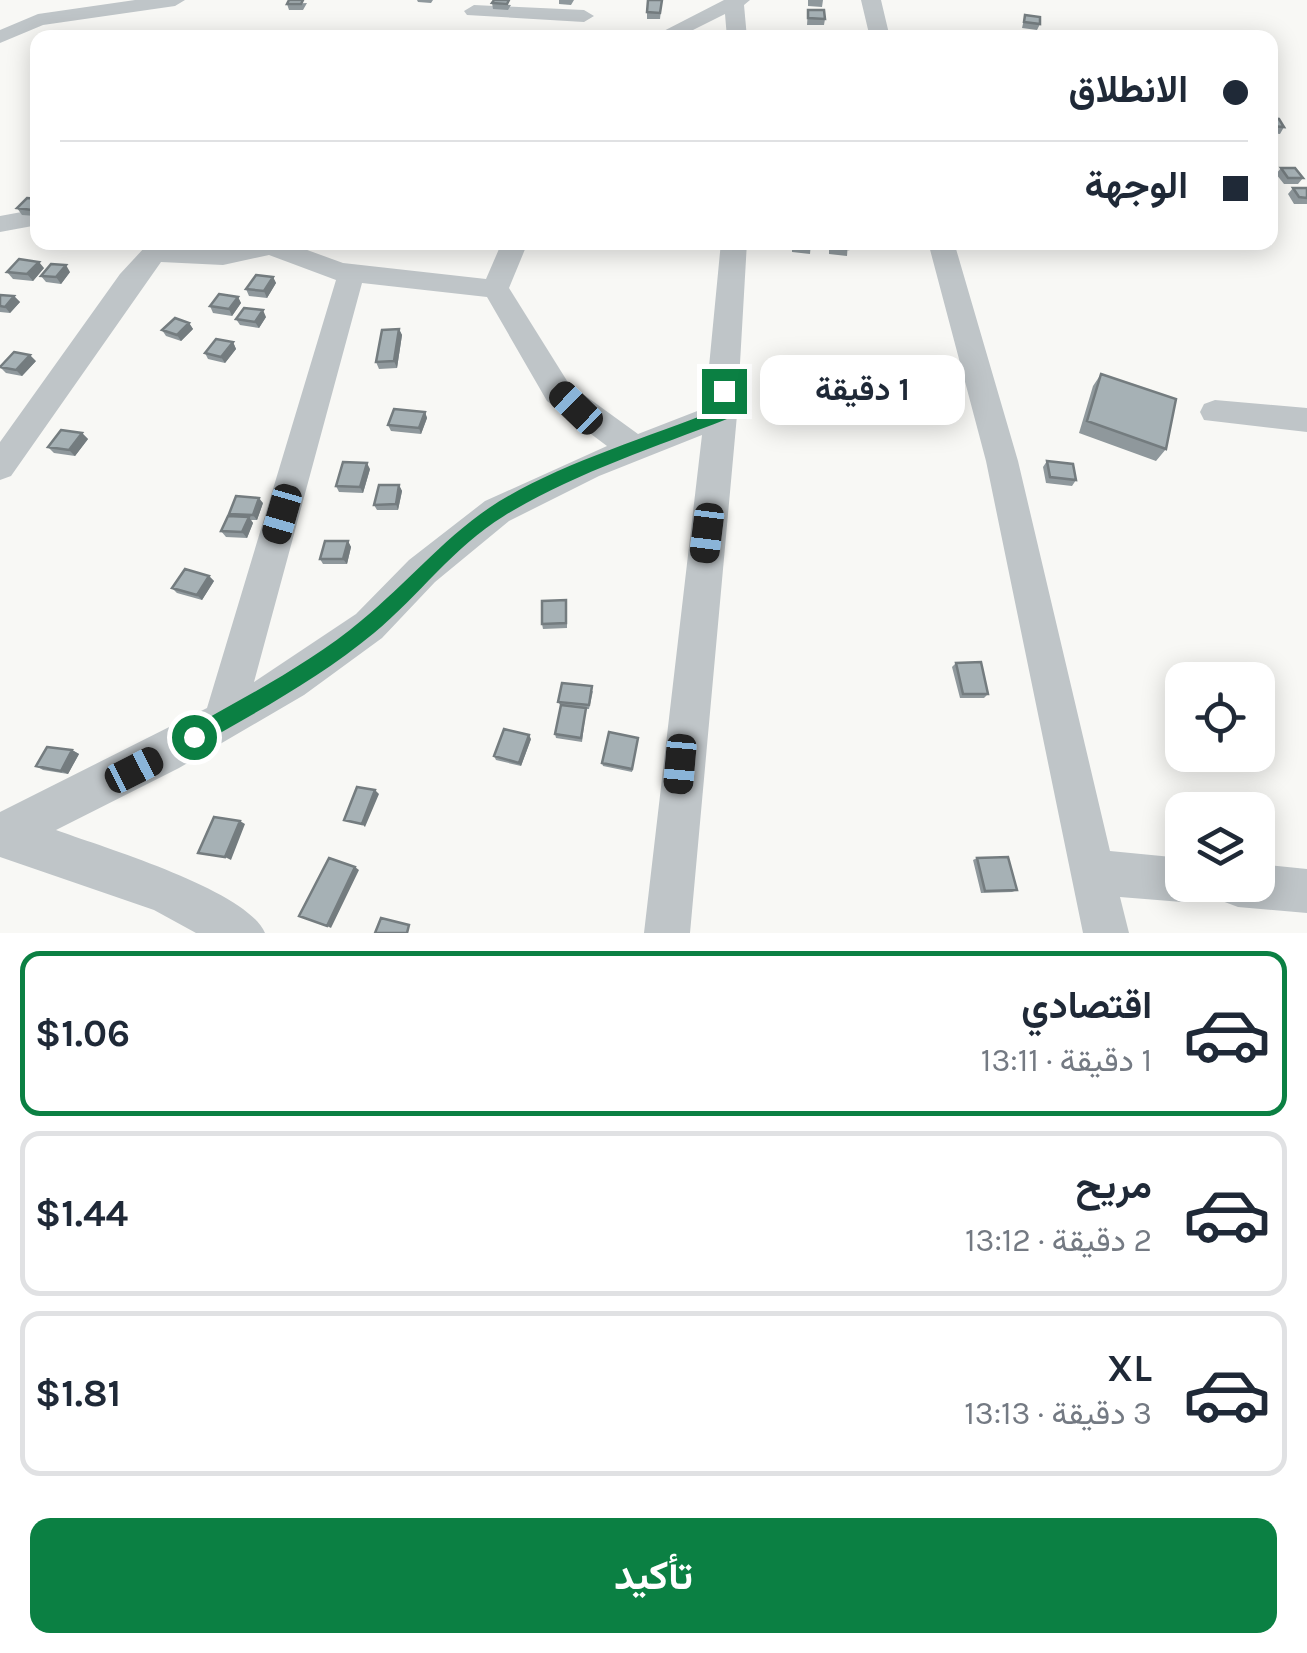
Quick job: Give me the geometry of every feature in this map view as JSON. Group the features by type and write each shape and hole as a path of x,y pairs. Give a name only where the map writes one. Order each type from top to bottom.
{"street":[{"path":"0,37 38,20 175,0"},
{"path":"872,0 878,30"},
{"path":"676,30 736,1 737,30"},
{"path":"474,12 586,8"},
{"path":"0,224 30,218"},
{"path":"0,467 152,250"},
{"path":"170,250 223,256 256,250"},
{"path":"295,250 351,274 495,289 518,314 551,384 576,408 636,448"},
{"path":"495,289 512,250"},
{"path":"667,933 683,730 722,414 733,250"},
{"path":"942,250 1002,460 1106,933"},
{"path":"223,721 351,274"},
{"path":"1215,412 1307,420"},
{"path":"3,834 223,721 290,682 369,626 422,572 497,512 636,448 722,414"},
{"path":"3,834 166,892 242,933"},
{"path":"1093,872 1165,878"},
{"path":"1275,888 1307,891"}],"building":[{"path":"648,0 662,0 660,13 647,12"},
{"path":"808,10 824,10 825,19 808,18"},
{"path":"1025,15 1040,17 1040,24 1024,22"},
{"path":"1281,168 1295,168 1303,178 1288,178"},
{"path":"1293,188 1307,188 1307,198 1299,197"},
{"path":"27,198 30,198 30,210 17,208"},
{"path":"19,259 39,262 27,274 7,272"},
{"path":"51,264 66,265 56,277 41,276"},
{"path":"256,275 273,277 264,291 246,289"},
{"path":"219,294 238,297 229,309 210,306"},
{"path":"0,295 14,296 5,307 0,306"},
{"path":"244,308 263,310 255,322 236,319"},
{"path":"175,318 189,323 177,335 162,330"},
{"path":"399,329 394,361 376,362 382,330"},
{"path":"216,339 233,342 221,357 205,353"},
{"path":"14,352 30,355 16,370 0,367"},
{"path":"1101,374 1176,399 1166,449 1087,421"},
{"path":"394,409 425,412 419,428 388,425"},
{"path":"61,430 82,433 69,450 48,447"},
{"path":"1047,461 1073,464 1076,480 1050,477"},
{"path":"343,462 367,463 360,487 336,486"},
{"path":"379,485 399,485 396,504 374,505"},
{"path":"236,496 259,498 253,515 229,514"},
{"path":"228,516 249,517 242,532 221,531"},
{"path":"325,541 348,541 343,559 320,559"},
{"path":"185,569 209,576 197,595 172,588"},
{"path":"566,600 566,623 542,624 542,601"},
{"path":"981,662 988,694 963,694 956,663"},
{"path":"562,683 592,686 589,705 558,702"},
{"path":"561,705 586,708 581,738 555,734"},
{"path":"504,729 529,735 519,763 494,756"},
{"path":"609,732 638,738 632,769 602,763"},
{"path":"47,747 72,750 61,771 36,766"},
{"path":"357,787 375,790 362,824 344,820"},
{"path":"214,817 240,821 225,857 198,853"},
{"path":"1008,857 1017,890 985,891 977,858"},
{"path":"329,858 355,867 327,926 299,916"},
{"path":"381,918 409,925 407,933 375,933"}],"route":[{"path":"194,737 290,682 369,626 422,572 497,512 588,467 722,414 724,391"}]}
